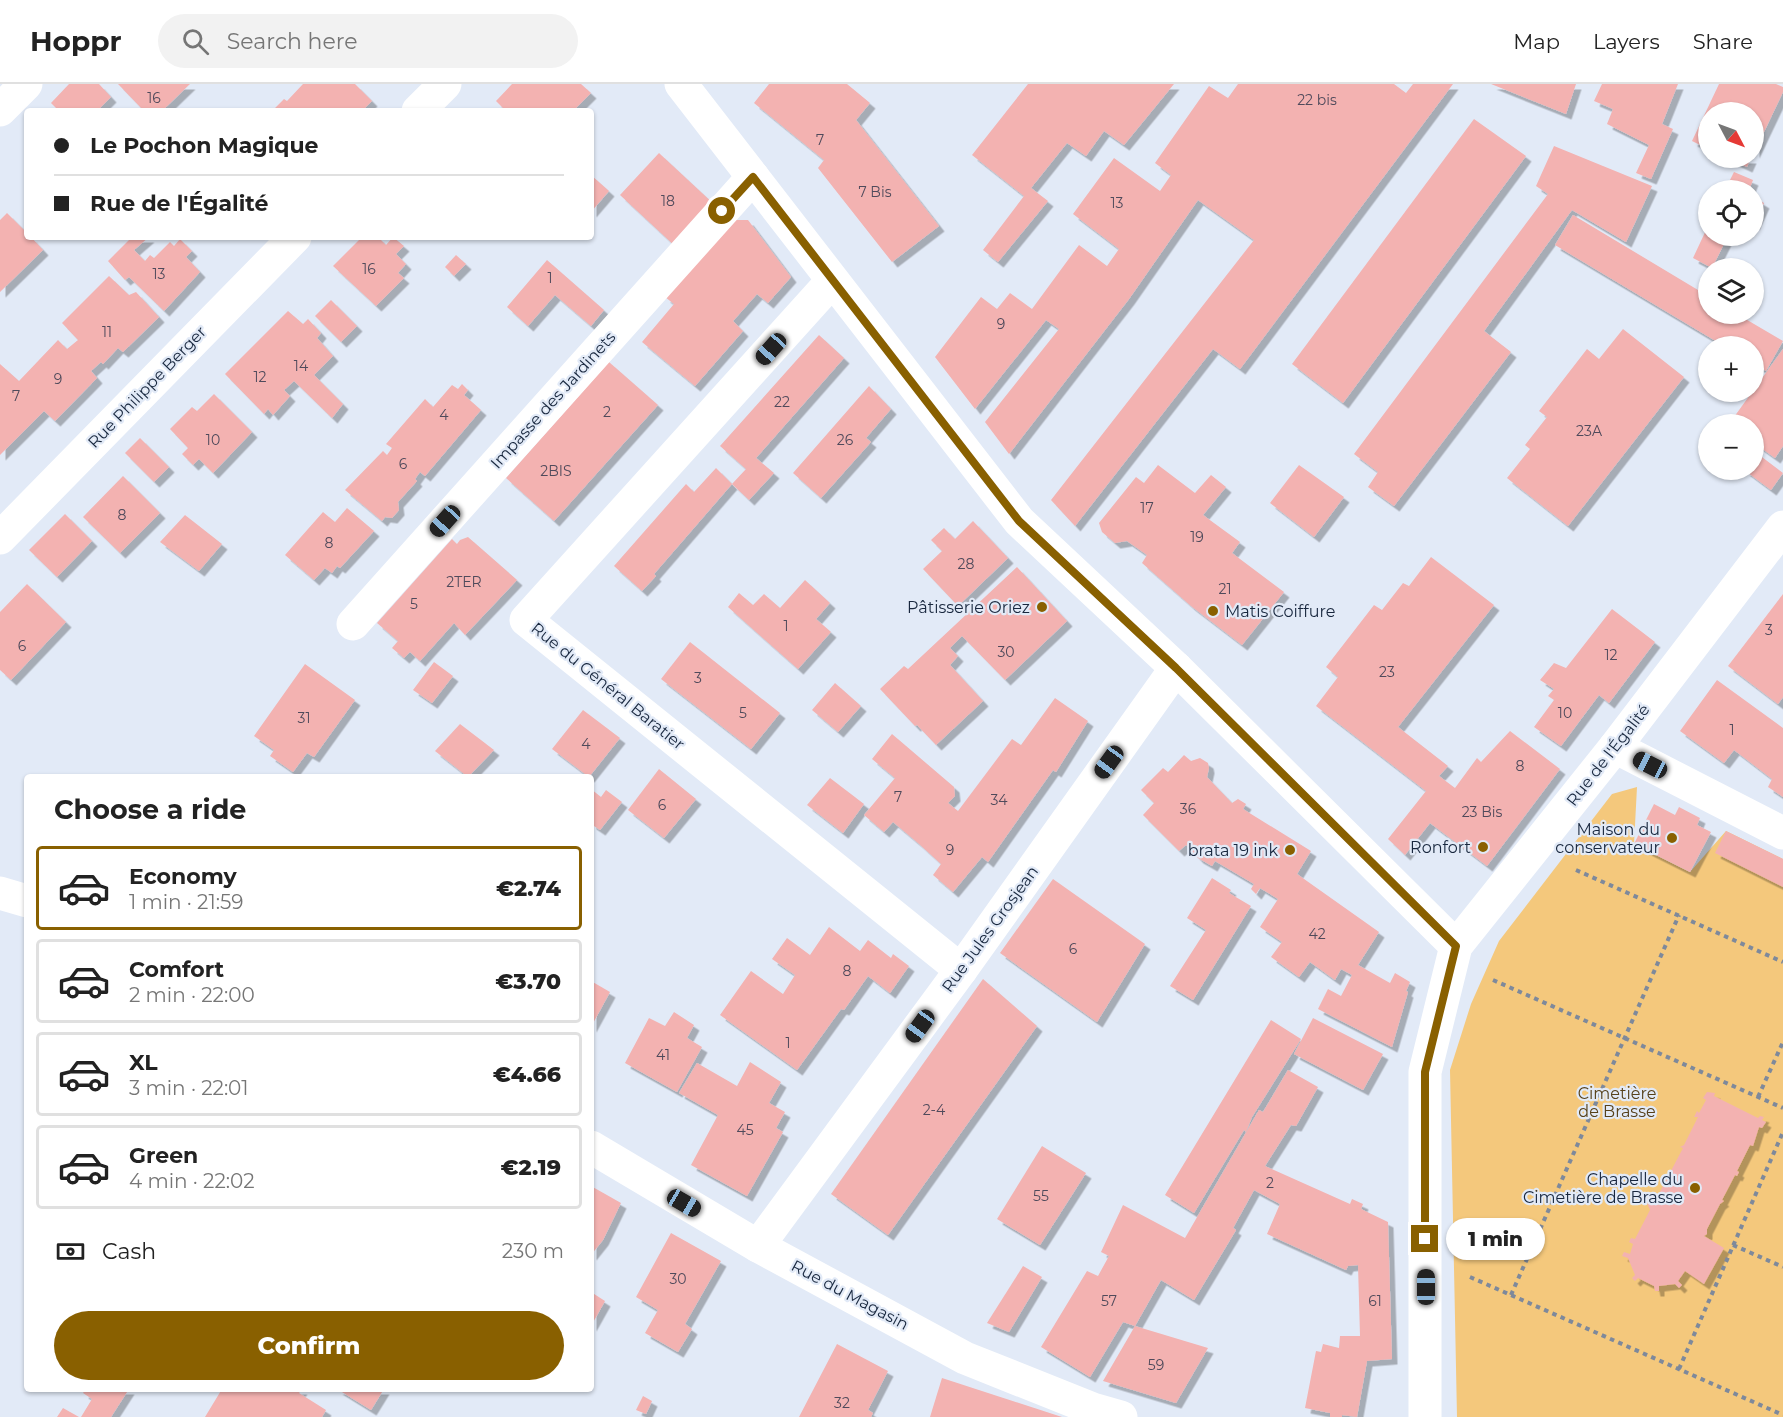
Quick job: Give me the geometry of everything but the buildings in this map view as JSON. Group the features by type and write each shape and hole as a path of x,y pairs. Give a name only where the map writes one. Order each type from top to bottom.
{"street":[{"path":"0,110 26,84"},
{"path":"421,108 445,84"},
{"path":"681,84 1019,521 1176,668 1456,946"},
{"name":"Impasse des Jardinets","path":"353,624 753,177"},
{"name":"Rue Philippe Berger","path":"0,538 292,240"},
{"name":"Rue du Général Baratier","path":"832,281 526,620 961,970"},
{"name":"Rue de l'Égalité","path":"1425,1417 1425,1072 1456,946 1615,747 1783,527"},
{"name":"Rue Jules Grosjean","path":"758,1246 961,970 1176,668"},
{"path":"1615,747 1783,833"},
{"path":"0,893 24,900"},
{"name":"Rue du Magasin","path":"594,1150 758,1246 966,1358 1093,1409 1121,1417"}],"path":[{"path":"1576,870 1783,962"},
{"path":"1511,1295 1679,915"},
{"path":"1493,980 1783,1108"},
{"path":"1758,1097 1783,1042"},
{"path":"1679,1369 1783,1132"},
{"path":"1733,1245 1783,1267"},
{"path":"1470,1277 1783,1415"}],"green space":[{"name":"Cimetière de Brasse","path":"1637,787 1634,844 1690,872 1726,831 1783,859 1783,1417 1457,1417 1450,1070 1471,1004 1499,941 1612,794"}],"place":[{"name":"Pâtisserie Oriez","path":"1042,607"},
{"name":"Matis Coiffure","path":"1213,611"},
{"name":"Maison du conservateur","path":"1672,838"},
{"name":"Ronfort","path":"1483,847"},
{"name":"brata 19 ink","path":"1290,850"},
{"name":"Chapelle du Cimetière de Brasse","path":"1695,1188"}],"route":[{"path":"722,211 753,177 1019,521 1176,668 1456,946 1425,1072 1425,1239"}]}
